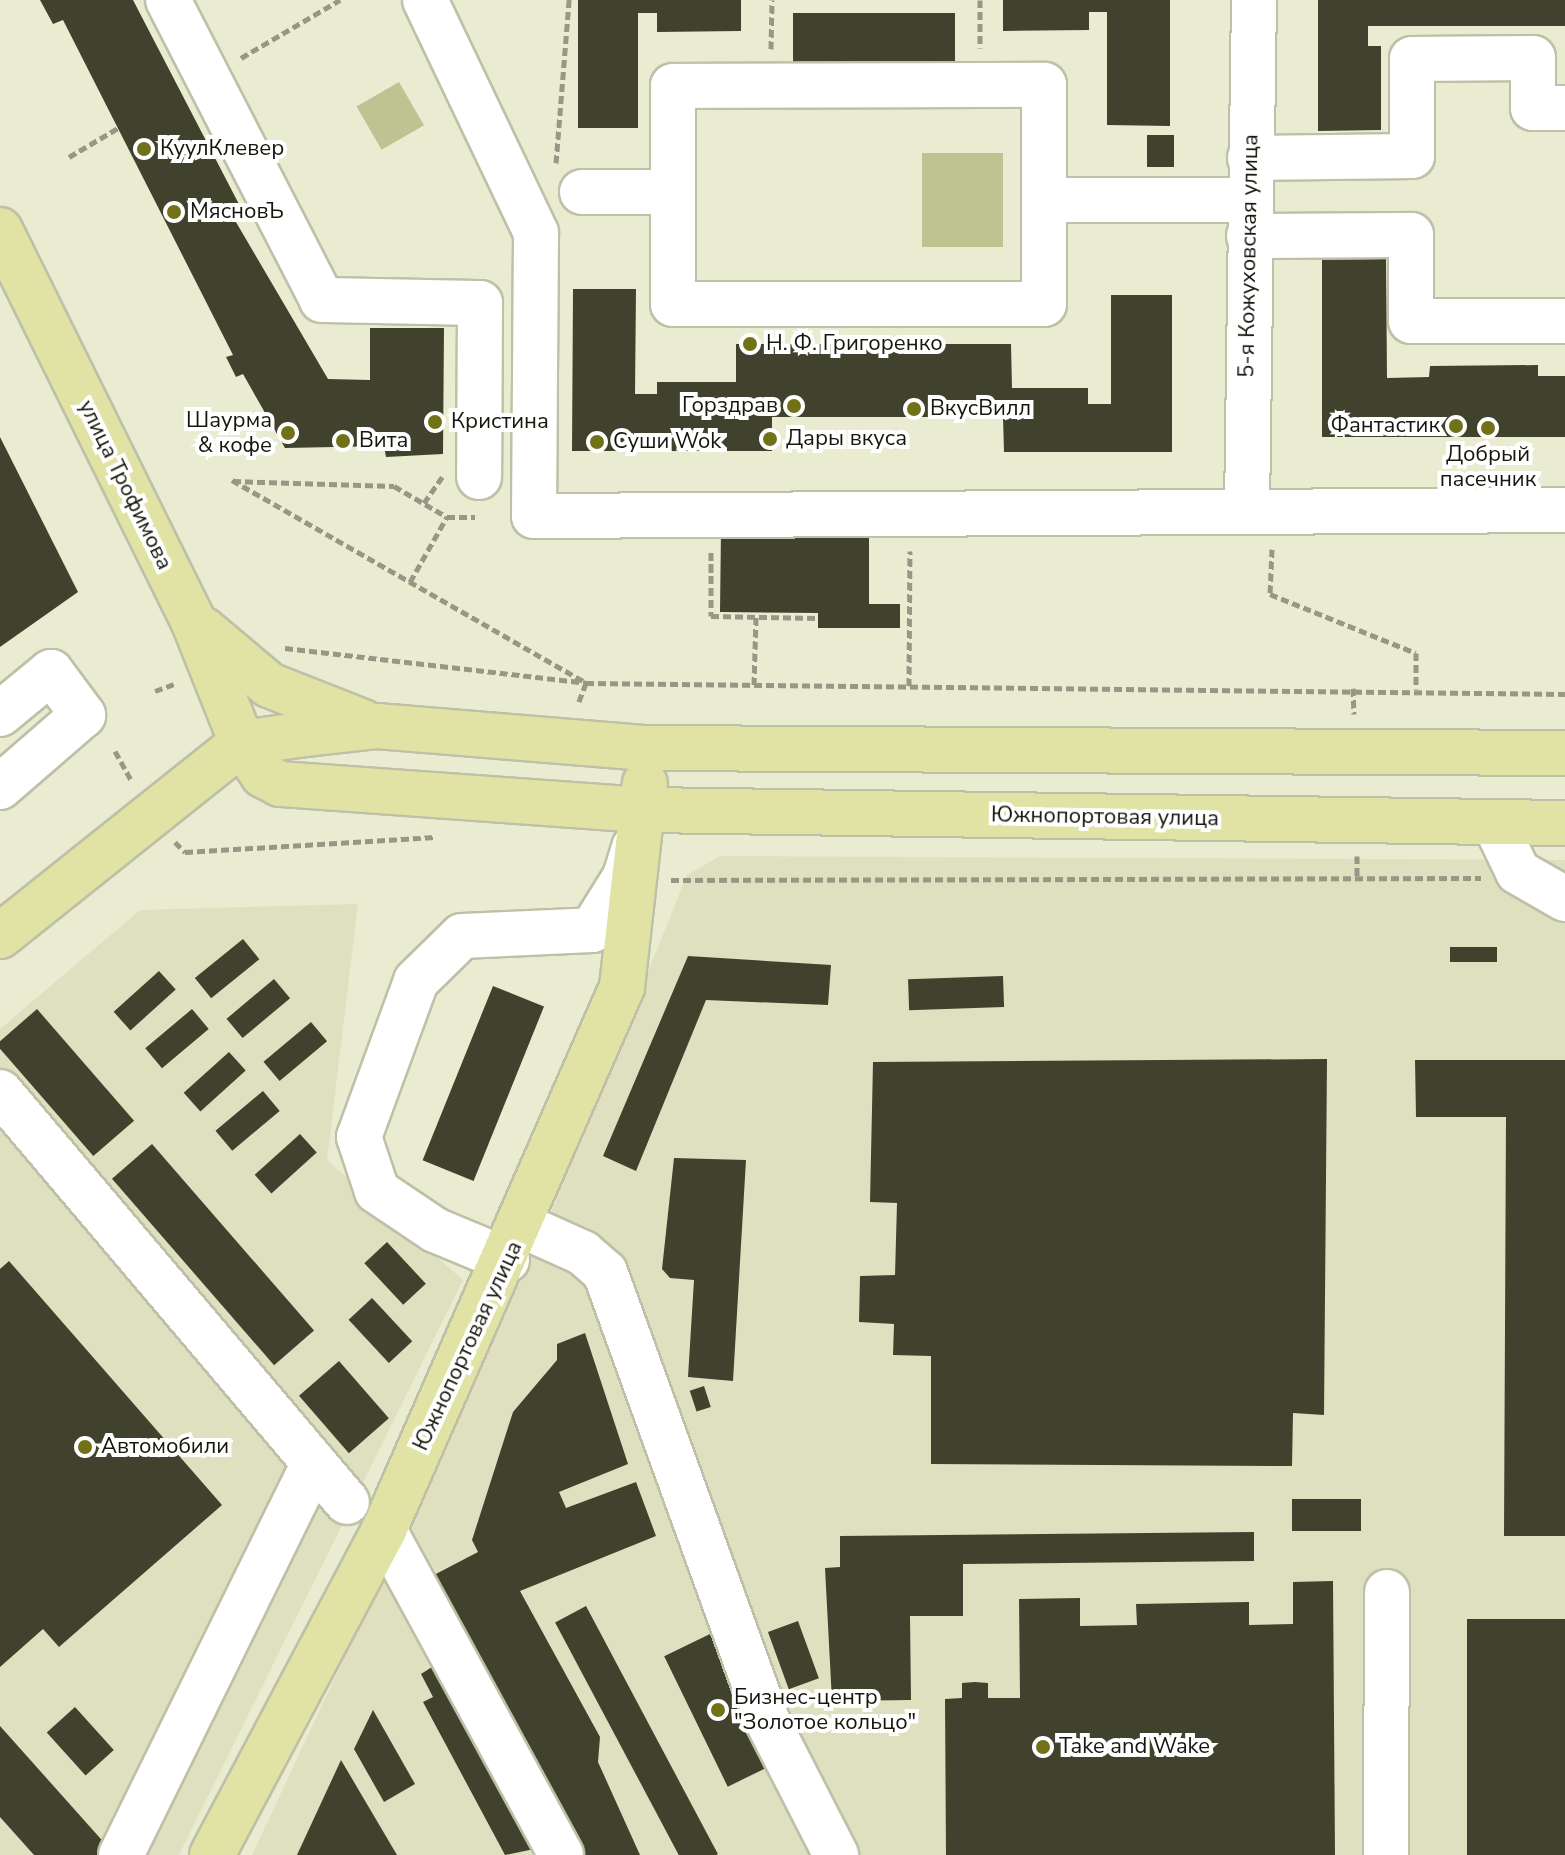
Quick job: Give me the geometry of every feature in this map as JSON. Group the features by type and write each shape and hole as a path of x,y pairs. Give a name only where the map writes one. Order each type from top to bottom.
{"main road":[{"name":"улица Трофимова","path":"0,230 193,620 242,743"},
{"path":"193,620 269,685 377,726"},
{"path":"0,936 149,813 242,743 377,726 563,744 646,748 1565,753"},
{"name":"Южнопортовая улица","path":"242,743 263,775 280,784 645,810 1565,823"},
{"name":"Южнопортовая улица","path":"212,1855 384,1530 515,1243 622,987 639,880 646,748"}],"street":[{"path":"168,0 322,300 480,303 479,477"},
{"path":"425,0 536,233 534,516 1565,510"},
{"name":"5-я Кожуховская улица","path":"1254,0 1250,198 1260,512"},
{"path":"1250,198 1412,156 1412,59 1533,58 1533,108 1565,108"},
{"path":"1044,85 1044,200 1044,304 673,304 673,86 1044,85"},
{"path":"567,185 673,192"},
{"path":"1044,200 1250,198 1411,235 1411,321 1565,321"},
{"path":"0,714 51,672 83,715 0,787"},
{"path":"645,810 625,877 592,930 462,936 416,981 359,1137 377,1191 435,1230 515,1243 605,1272 767,1720 836,1855"},
{"path":"1494,822 1527,877 1565,899"},
{"path":"0,1092 347,1502"},
{"path":"121,1855 314,1463"},
{"path":"384,1530 561,1855"},
{"path":"1386,1855 1387,1592"}],"path":[{"path":"207,77 340,0"},
{"path":"567,185 564,136 569,0"},
{"path":"772,0 772,33"},
{"path":"980,0 980,29"},
{"path":"69,157 118,128"},
{"path":"534,516 447,517 394,486 232,480 586,683"},
{"path":"1260,512 1270,594 1416,653 1416,689"},
{"path":"909,686 910,514"},
{"path":"710,515 711,616 818,618"},
{"path":"410,582 447,517"},
{"path":"754,685 756,617"},
{"path":"296,645 586,683 1416,689 1565,694"},
{"path":"563,744 586,683"},
{"path":"115,751 149,813 185,852 453,836"},
{"path":"639,880 1527,877"}],"shaded area":[{"path":"399,82 424,125 382,150 357,106"},
{"path":"922,153 1003,153 1003,247 922,247"},
{"path":"720,856 1565,860 1565,1855 252,1855 545,1228 687,875"},
{"path":"358,904 327,1160 463,1280 179,1855 0,1855 0,1029 140,910"}],"building":[{"path":"40,0 133,0 242,210 233,217 328,379 370,380 370,328 444,328 443,454 386,457 384,446 285,448 243,374 236,377 226,357 233,355 63,20 53,24"},
{"path":"578,0 741,0 741,31 657,32 657,13 638,13 638,128 578,128"},
{"path":"1003,0 1170,0 1170,126 1107,125 1107,12 1089,12 1089,30 1003,31"},
{"path":"1318,0 1565,0 1565,26 1368,26 1368,46 1381,46 1381,130 1318,131"},
{"path":"793,13 955,13 955,70 793,70"},
{"path":"1147,135 1174,135 1174,167 1147,167"},
{"path":"1386,256 1387,378 1429,377 1430,366 1538,365 1538,376 1565,376 1565,437 1322,437 1322,257"},
{"path":"573,289 636,289 635,394 657,394 657,382 736,382 736,344 1011,344 1012,388 1088,388 1088,404 1111,404 1111,295 1172,295 1172,452 1004,452 1003,417 772,417 772,451 572,451"},
{"path":"0,437 78,592 0,647"},
{"path":"721,528 869,528 869,604 900,604 900,628 818,628 818,613 720,612"},
{"path":"243,939 259,959 211,998 195,978"},
{"path":"1450,947 1497,947 1497,962 1450,962"},
{"path":"688,956 831,965 828,1005 706,1000 636,1171 603,1156"},
{"path":"159,971 176,990 130,1030 114,1012"},
{"path":"1003,976 1004,1007 909,1010 908,979"},
{"path":"274,979 290,998 243,1038 227,1019"},
{"path":"493,986 544,1007 474,1181 423,1160"},
{"path":"37,1009 134,1121 93,1156 0,1049 0,1041"},
{"path":"192,1009 209,1029 162,1068 145,1048"},
{"path":"311,1022 327,1041 280,1081 264,1062"},
{"path":"229,1052 246,1071 200,1111 184,1093"},
{"path":"1327,1059 1324,1415 1293,1413 1292,1466 931,1464 931,1356 893,1355 894,1324 859,1322 860,1276 895,1275 897,1203 870,1202 873,1062"},
{"path":"1415,1060 1565,1060 1565,1536 1504,1536 1506,1117 1416,1117"},
{"path":"263,1091 280,1111 232,1151 216,1131"},
{"path":"300,1134 317,1153 271,1193 255,1175"},
{"path":"152,1144 314,1330 274,1365 112,1179"},
{"path":"674,1158 746,1160 733,1381 688,1377 694,1280 670,1278 662,1269"},
{"path":"387,1242 426,1284 403,1305 364,1263"},
{"name":"Автомобили","path":"9,1261 222,1505 59,1647 43,1629 0,1667 0,1269"},
{"path":"372,1298 412,1341 389,1363 349,1320"},
{"path":"585,1333 628,1464 559,1492 566,1508 636,1482 656,1536 520,1591 600,1737 598,1762 640,1855 584,1855 432,1576 478,1552 472,1540 513,1412 557,1360 557,1344"},
{"path":"339,1361 389,1418 349,1453 299,1396"},
{"path":"704,1386 711,1407 697,1412 690,1391"},
{"path":"1292,1499 1361,1499 1361,1531 1292,1531"},
{"path":"1254,1532 1254,1561 963,1564 963,1616 910,1616 911,1700 832,1701 825,1568 840,1567 840,1536"},
{"path":"1333,1581 1335,1855 946,1855 945,1699 962,1698 962,1683 975,1682 988,1683 988,1698 1020,1698 1019,1599 1080,1598 1080,1626 1137,1625 1136,1604 1249,1602 1249,1625 1293,1624 1293,1582"},
{"path":"586,1606 718,1854 679,1855 555,1622"},
{"path":"1467,1619 1565,1619 1565,1855 1467,1855"},
{"path":"798,1621 819,1678 789,1689 768,1632"},
{"name":"Бизнес-центр \"Золотое кольцо\"","path":"710,1634 774,1764 728,1787 664,1656"},
{"path":"432,1667 446,1694 455,1689 539,1848 505,1855 423,1702 433,1697 421,1674"},
{"path":"75,1707 114,1750 86,1776 47,1732"},
{"path":"373,1710 415,1784 384,1802 354,1749"},
{"path":"0,1726 108,1847 99,1855 34,1855 0,1817"},
{"path":"341,1760 397,1855 297,1855"}],"place":[{"name":"КуулКлевер","path":"144,149"},
{"name":"МясновЪ","path":"174,212"},
{"name":"Н. Ф. Григоренко","path":"750,344"},
{"name":"Горздрав","path":"794,406"},
{"name":"ВкусВилл","path":"914,409"},
{"name":"Кристина","path":"435,422"},
{"name":"Фантастик","path":"1456,426"},
{"name":"Добрый пасечник","path":"1488,428"},
{"name":"Шаурма & кофе","path":"288,433"},
{"name":"Дары вкуса","path":"770,439"},
{"name":"Вита","path":"343,441"},
{"name":"Суши Wok","path":"597,442"},
{"name":"Автомобили","path":"85,1447"},
{"name":"Бизнес-центр \"Золотое кольцо\"","path":"718,1710"},
{"name":"Take and Wake","path":"1043,1747"}]}
